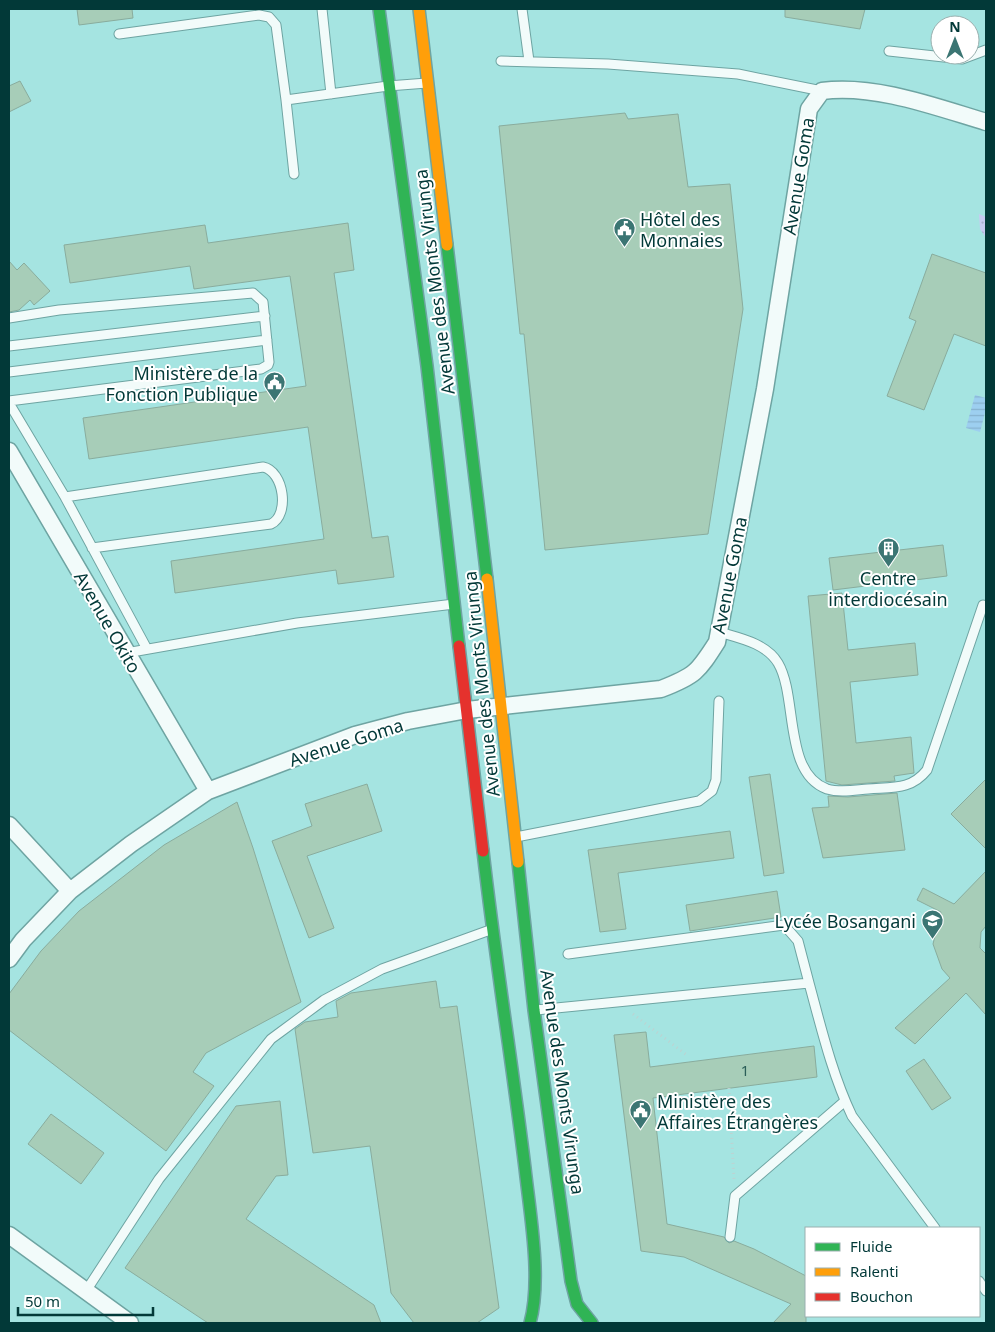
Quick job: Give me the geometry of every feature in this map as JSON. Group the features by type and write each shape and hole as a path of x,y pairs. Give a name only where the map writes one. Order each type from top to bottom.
{"street":[{"name":"Avenue des Monts Virunga","path":"379,9 426,366 492,929 517,1103 533,1237 535,1300 530,1323"},
{"name":"Avenue des Monts Virunga","path":"419,9 502,706 534,1010 571,1281 577,1304 592,1323"},
{"path":"822,91 840,88 913,100 986,122"},
{"name":"Avenue Goma","path":"9,959 23,940 70,891 131,844 208,792 355,735 408,721 467,710 661,689 682,681 699,670 717,642 764,389 809,109 822,91"},
{"name":"Avenue Okito","path":"9,451 208,792"},
{"path":"9,825 70,891"},
{"path":"9,1235 130,1323"}],"lane":[{"path":"322,9 331,94"},
{"path":"522,9 529,62"},
{"path":"119,34 260,15 269,17 276,25 294,174"},
{"path":"890,51 962,58 986,50"},
{"path":"501,62 608,64 738,74 822,91"},
{"path":"286,100 388,86 427,83"},
{"path":"9,318 59,310 254,293 263,302 268,365 261,369 9,402 65,497 147,649"},
{"path":"9,346 264,316"},
{"path":"9,372 267,340"},
{"path":"65,497 263,467 270,468 278,477 282,515 278,521 271,524 92,548"},
{"path":"126,653 296,623 454,604"},
{"path":"718,632 761,646 777,661 786,682 800,765 812,778 826,788 844,791 909,786 918,781 927,770 983,604"},
{"path":"516,837 699,801 712,792 716,780 719,701"},
{"path":"568,954 784,925 798,941 824,1041 852,1116 935,1227"},
{"path":"86,1291 159,1179 271,1038 324,1000 382,970 492,929"},
{"path":"534,1010 809,983"},
{"path":"730,1237 735,1196 845,1101"}],"path":[{"path":"619,1003 688,1056"},
{"path":"729,1088 735,1196"}],"shaded area":[{"path":"979,214 986,217 986,238 980,229"},
{"path":"975,395 986,398 986,409 980,432 966,428"}],"building":[{"path":"77,9 132,9 133,18 79,25"},
{"path":"785,9 865,9 860,29 785,17"},
{"path":"20,81 31,101 9,112 9,86"},
{"path":"625,113 628,119 678,114 688,187 730,184 743,309 708,534 545,550 524,334 520,334 499,126"},
{"name":"Ministère de la Fonction Publique","path":"348,223 354,270 334,273 372,538 388,536 394,577 338,584 336,570 175,593 171,561 324,539 308,427 89,459 83,418 306,386 290,276 194,289 190,266 70,283 64,245 205,225 208,243"},
{"path":"932,254 986,273 986,346 954,334 924,410 887,396 916,321 909,318"},
{"path":"9,261 17,270 24,263 50,291 34,305 30,300 19,310 9,312"},
{"name":"Centre interdiocésain","path":"943,545 947,576 833,590 829,558"},
{"path":"842,593 848,650 915,643 918,675 850,682 856,743 911,737 914,773 894,776 895,781 842,785 826,781 808,596"},
{"path":"770,774 784,873 764,876 749,777"},
{"path":"986,779 986,849 951,814"},
{"path":"367,784 382,831 307,856 334,928 309,938 272,841 312,826 305,804"},
{"path":"897,793 905,850 823,858 812,808 829,807 828,796 848,797"},
{"path":"237,802 301,1002 206,1053 193,1072 214,1086 166,1151 9,1030 9,994 41,951 79,911 164,845"},
{"path":"730,831 734,858 618,873 626,929 600,932 588,850"},
{"path":"986,871 986,926 981,932 980,948 986,954 986,1015 966,993 915,1044 895,1028 950,978 942,969 933,944 941,912 917,900 923,888 954,904"},
{"path":"777,891 781,917 690,931 686,905"},
{"path":"436,981 440,1008 457,1006 499,1308 477,1323 414,1323 391,1293 370,1146 313,1153 295,1029 305,1022 338,1017 336,1001 351,993"},
{"name":"Ministère des Affaires Étrangères","path":"646,1032 650,1067 814,1046 817,1077 653,1098 667,1224 724,1237 729,1243 734,1241 754,1249 805,1275 806,1323 773,1323 791,1304 684,1257 641,1251 614,1035"},
{"path":"924,1059 951,1098 932,1110 906,1071"},
{"path":"280,1101 288,1175 276,1176 246,1219 374,1305 381,1323 208,1323 125,1268 236,1106"},
{"path":"51,1114 104,1153 81,1184 28,1144"}],"traffic: fast":[{"path":"379,9 427,366 459,646"},
{"path":"447,245 487,579"},
{"path":"483,851 534,1246 535,1287 530,1323"},
{"path":"518,862 534,1010 571,1281 577,1304 592,1323"}],"traffic: slow":[{"path":"419,9 447,245"},
{"path":"487,579 518,862"}],"traffic: jam":[{"path":"459,646 483,851"}],"place":[{"name":"Hôtel des Monnaies","path":"624,248"},
{"name":"Ministère de la Fonction Publique","path":"274,402"},
{"name":"Centre interdiocésain","path":"888,567"},
{"name":"Lycée Bosangani","path":"932,940"},
{"name":"Ministère des Affaires Étrangères","path":"641,1130"}]}
